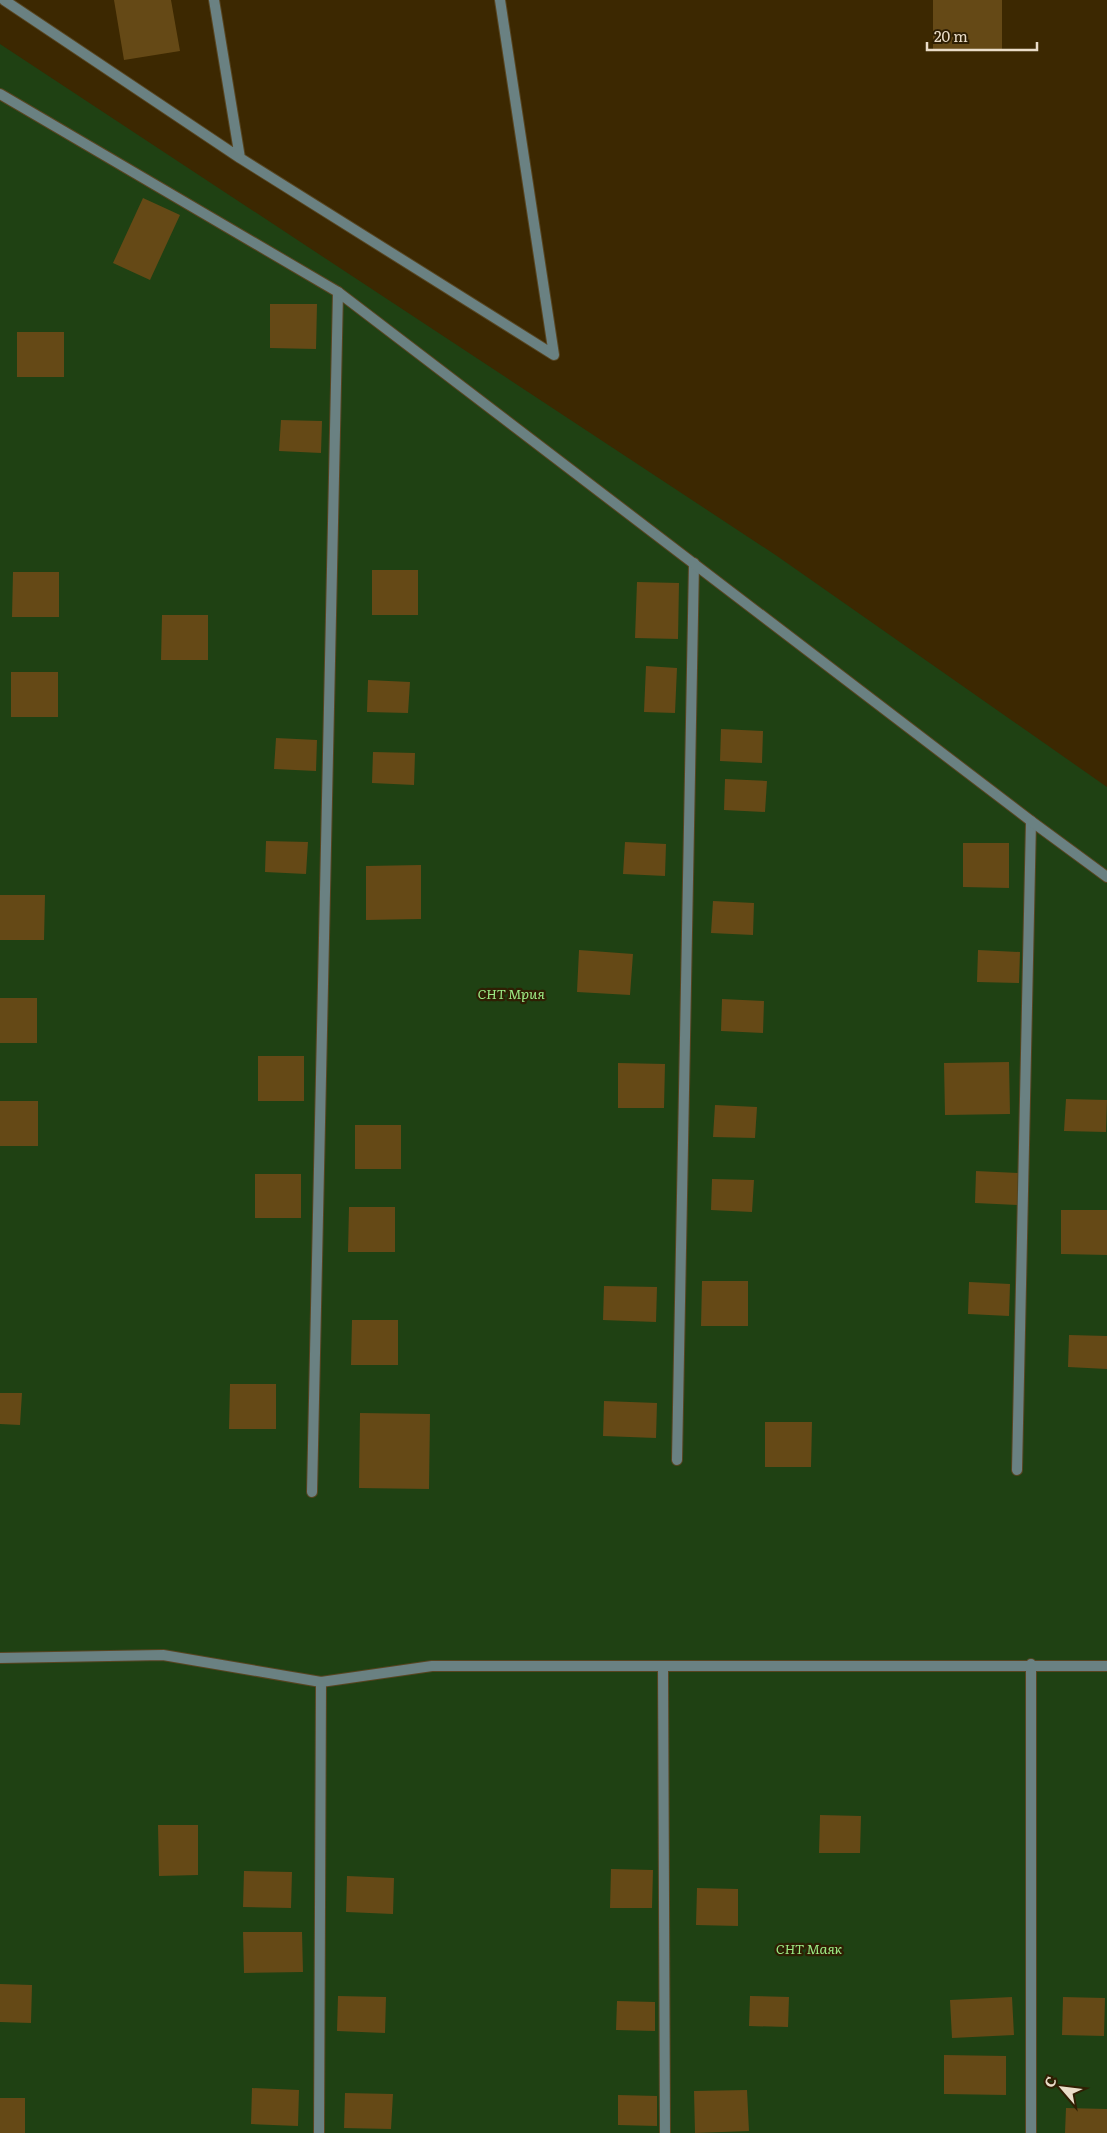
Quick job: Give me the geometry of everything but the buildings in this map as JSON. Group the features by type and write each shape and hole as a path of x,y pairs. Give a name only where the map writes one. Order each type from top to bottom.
{"street":[{"path":"4,0 240,158 554,355 500,0"},
{"path":"214,0 240,158"},
{"path":"0,94 338,292 1107,877"},
{"path":"312,1492 338,292"},
{"path":"677,1460 694,563"},
{"path":"1017,1470 1031,821"},
{"path":"0,1658 163,1655 321,1682 432,1666 1032,1664 1107,1666"},
{"path":"1031,2133 1032,1664"},
{"path":"663,1666 665,2133"},
{"path":"319,2133 321,1682"}],"green space":[{"name":"СНТ Мрия","path":"0,44 777,556 1107,787 1107,2133 0,2133"}],"park label":[{"name":"СНТ Маяк","path":"809,1948"}]}
